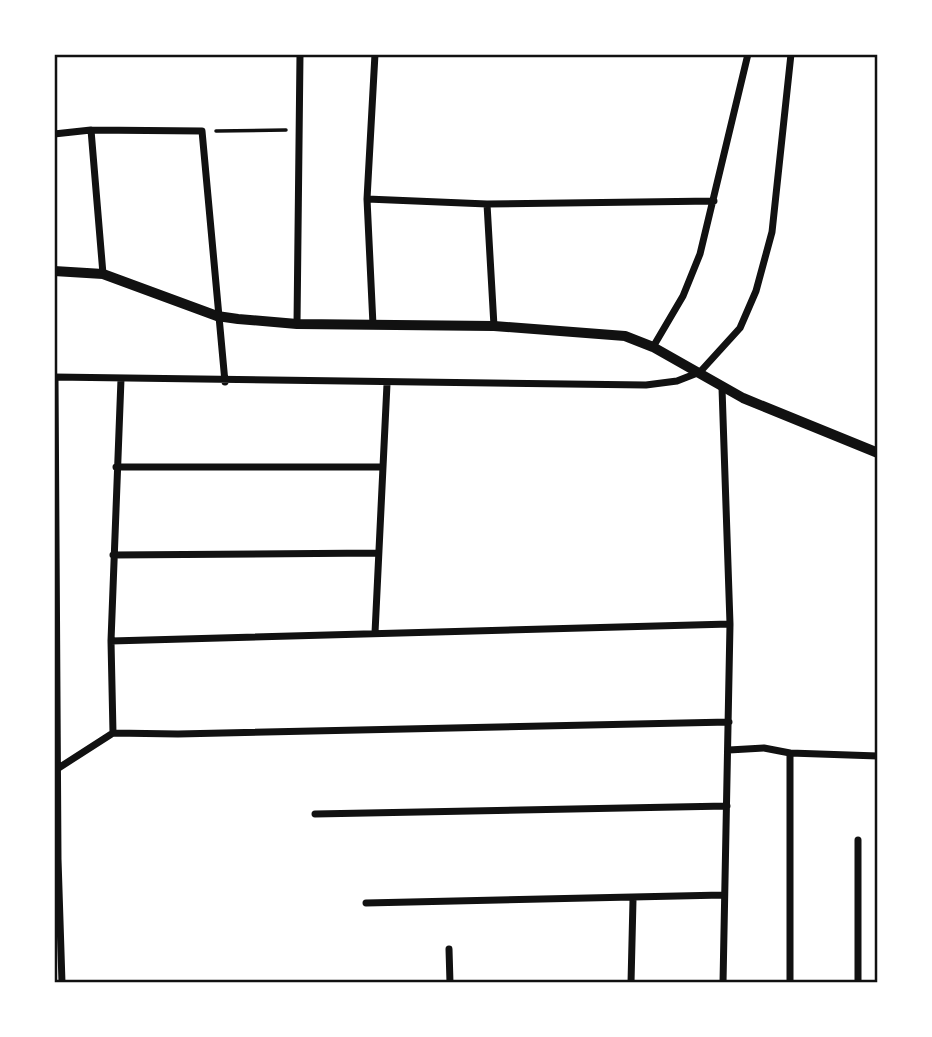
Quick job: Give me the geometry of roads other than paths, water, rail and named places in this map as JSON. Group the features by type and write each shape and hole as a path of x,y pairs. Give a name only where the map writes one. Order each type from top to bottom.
{"street":[{"path":"297,324 300,54"},
{"path":"373,325 367,199 375,54"},
{"path":"653,347 683,296 701,254 748,54"},
{"path":"62,983 56,860 55,377 225,382 646,385 677,381 700,372 740,328 756,291 772,232 791,54"},
{"path":"90,130 103,274"},
{"path":"54,134 90,130 202,131 225,382"},
{"path":"367,199 487,204 714,201"},
{"path":"487,204 494,326"},
{"path":"54,271 103,274 217,316 297,324 494,326 625,336 653,347 700,372 722,388 878,453"},
{"path":"113,733 111,641 121,379"},
{"path":"375,633 387,384"},
{"path":"722,388 730,624 723,983"},
{"path":"116,467 382,467"},
{"path":"113,555 377,553"},
{"path":"111,641 730,624"},
{"path":"57,769 113,733 178,734 729,722"},
{"path":"729,750 764,748 790,752 878,756"},
{"path":"790,752 790,983"},
{"path":"315,814 727,806"},
{"path":"858,840 858,983"},
{"path":"366,903 633,900 723,895"},
{"path":"631,983 633,900"},
{"path":"449,949 450,983"}]}
